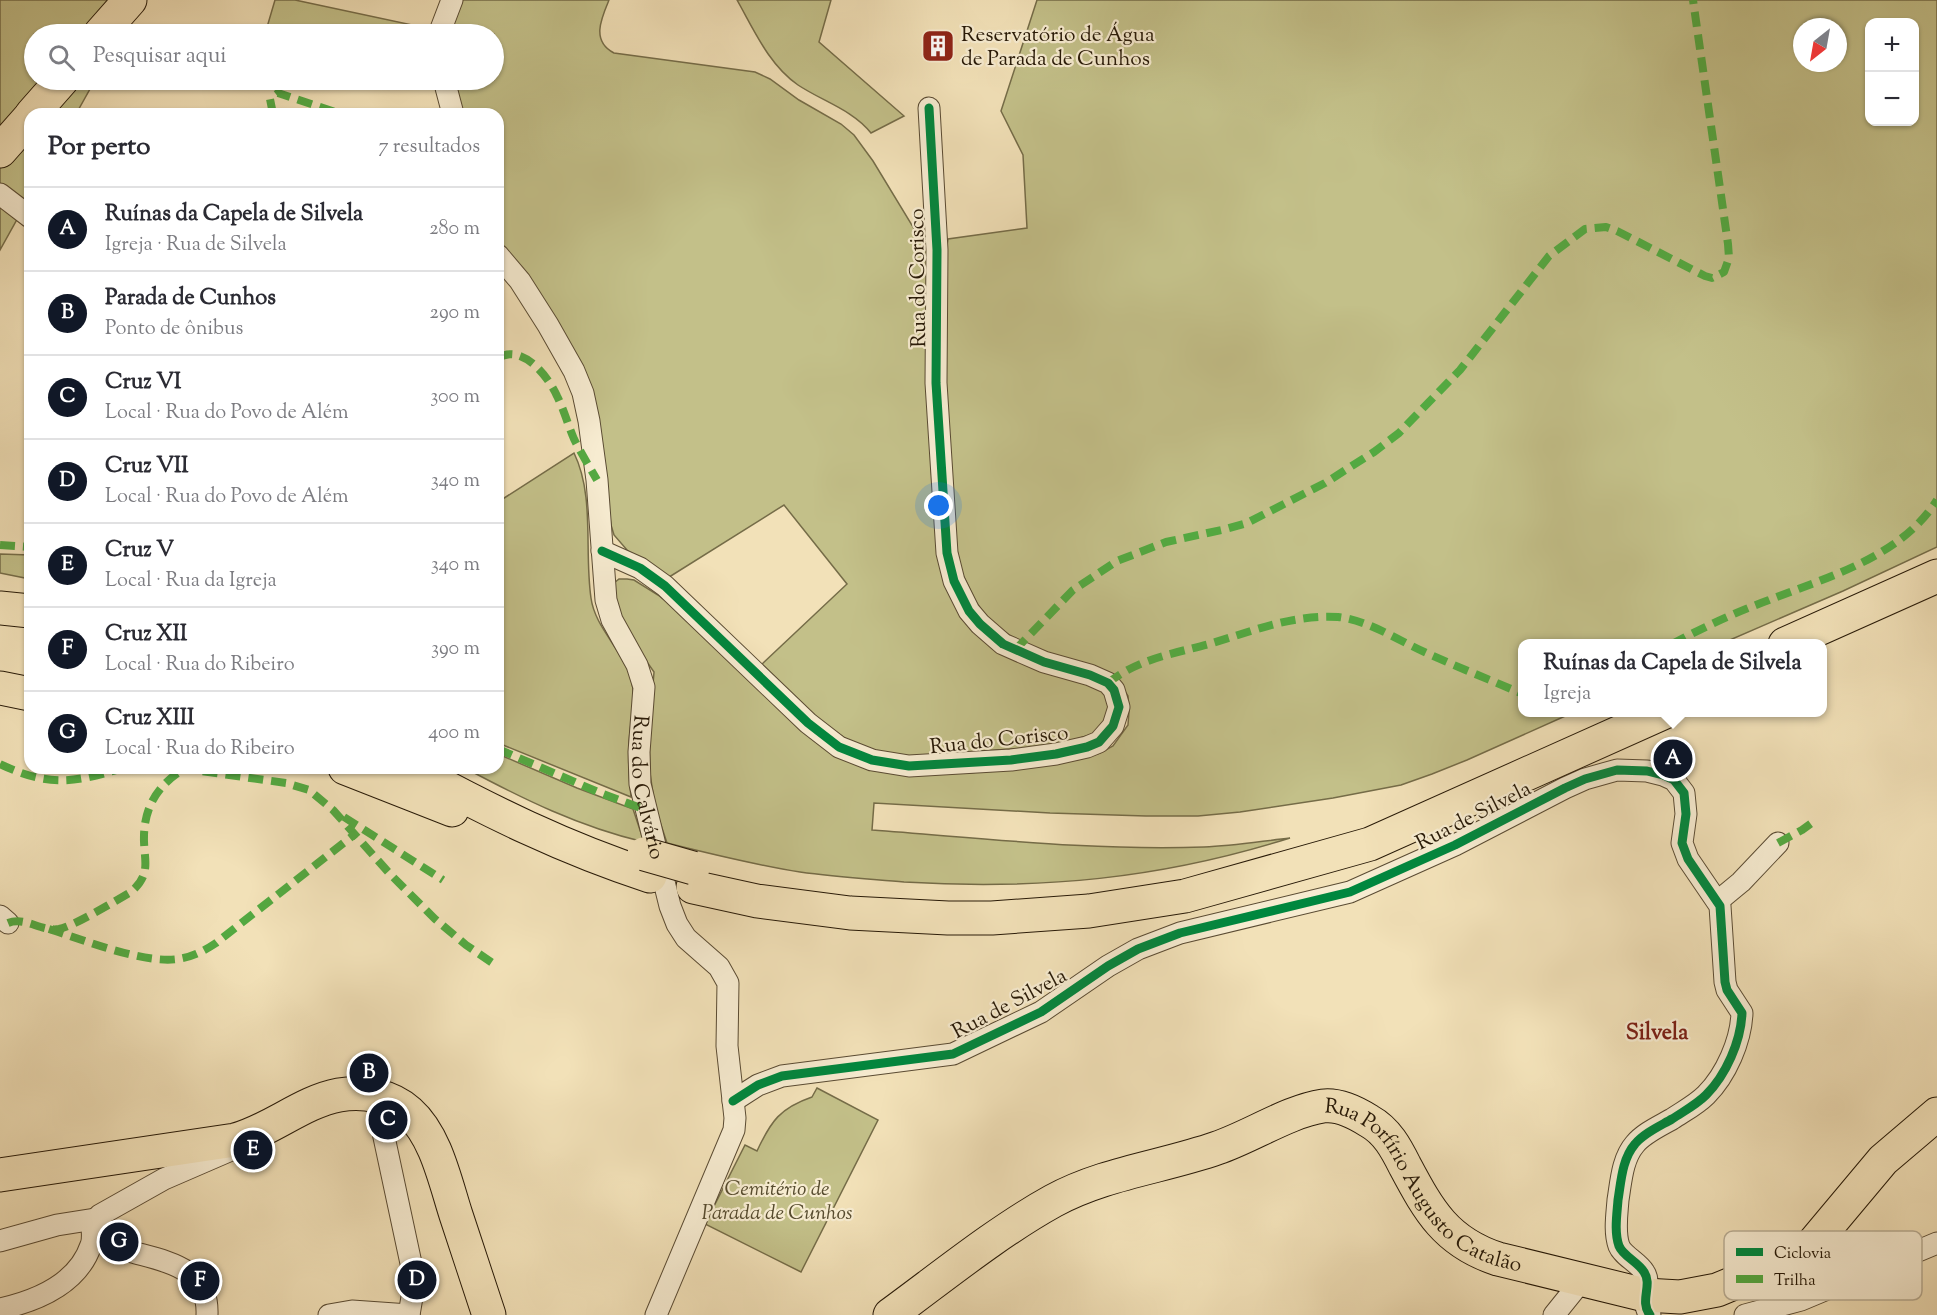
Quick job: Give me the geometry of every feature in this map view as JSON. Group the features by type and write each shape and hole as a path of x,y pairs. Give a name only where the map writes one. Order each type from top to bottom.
{"main road":[{"path":"109,24 130,0"},
{"path":"37,108 53,90"},
{"path":"0,152 24,123"},
{"path":"1796,639 1937,576"},
{"path":"1827,641 1937,592"},
{"path":"0,600 24,602"},
{"path":"0,608 24,610"},
{"path":"0,687 24,693"},
{"path":"693,877 851,899 976,902 1144,883 1253,864 1365,831 1619,717"},
{"path":"360,774 471,817 560,843 693,877 757,901 850,913 992,918 1078,912 1185,896 1370,844 1654,717"},
{"path":"421,774 560,843"},
{"path":"461,774 559,819 647,865"},
{"path":"0,1175 219,1143 252,1136 325,1099 351,1094 375,1095 407,1110 425,1132 444,1178 489,1315"},
{"name":"Rua Porfírio Augusto Catalão","path":"890,1315 1028,1215 1056,1199 1105,1179 1215,1149 1310,1109 1333,1106 1369,1120 1388,1136 1429,1210 1446,1230 1475,1251 1583,1279 1648,1305 1705,1294 1724,1286"},
{"name":"Rua Porfírio Augusto Catalão","path":"1825,1231 1883,1160 1937,1114"}],"street":[{"path":"443,24 452,0"},
{"path":"447,90 451,108"},
{"name":"Rua do Corisco","path":"602,552 640,568 665,586 808,723 839,747 872,760 909,765 1001,761 1073,751 1099,742 1113,726 1119,707 1114,690 1108,683 1090,675 1044,662 1003,644 969,611 961,597 950,565 947,553 936,384 937,250 929,108"},
{"path":"0,194 24,212"},
{"name":"Rua do Calvário","path":"504,262 528,292 563,349 579,382 589,421 597,480 608,611 642,676 644,687 639,752 640,784 670,906 681,932 719,967 728,983 727,1046 735,1124 732,1136 656,1315"},
{"name":"Rua de Silvela","path":"733,1101 758,1085 782,1076 953,1054 1041,1012 1108,966 1138,949 1180,933 1325,899 1372,884 1455,845 1565,788 1617,770 1647,771 1674,780 1684,793 1686,803 1682,836 1684,850 1718,901 1721,912 1725,982 1727,990 1743,1013 1738,1039 1710,1090 1693,1106 1639,1139 1629,1153 1623,1171 1619,1198 1618,1240 1621,1250 1646,1274 1648,1305"},
{"path":"1718,901 1741,882 1778,843"},
{"path":"329,1315 352,1311 409,1315 413,1291 412,1268 375,1095"},
{"path":"0,1309 37,1298 57,1287 72,1274 90,1248 94,1228 107,1210 145,1189 232,1149 252,1136"},
{"path":"0,1175 0,1189"},
{"path":"0,1241 57,1225 94,1228 118,1248 171,1262 187,1270 202,1291 207,1315"},
{"path":"1922,1249 1937,1243"},
{"path":"1554,1315 1583,1279"},
{"path":"1745,1315 1801,1300"}],"green space":[{"path":"0,0 139,0 126,24 24,24 24,90 89,90 79,108 24,108 24,207 0,250"},
{"path":"275,0 295,0 408,24 268,24"},
{"path":"462,0 609,0 601,22 600,36 602,42 614,53 755,72 841,124 854,135 873,161 927,253 931,467 939,560 963,615 1102,690 1107,696 1109,713 1096,733 1054,746 899,757 860,748 823,724 761,665 847,584 784,505 666,579 627,550 614,535 611,525 599,435 504,257 504,108 454,108 450,90 504,90 504,24 449,24"},
{"path":"737,0 831,0 819,42 904,116 871,133 846,112 798,85 770,57"},
{"path":"1037,0 1937,0 1937,547 1732,639 1518,639 1518,717 1563,717 1467,760 1401,785 1333,798 1198,816 1050,813 874,803 872,830 1038,843 1162,848 1237,845 1290,838 1242,852 1147,872 1100,878 1004,884 955,884 839,877 800,872 750,863 667,843 655,807 650,773 649,733 654,672 622,626 611,589 619,579 634,580 671,605 794,722 930,774 1025,768 1081,759 1113,746 1128,725 1128,696 1121,685 1015,639 985,615 962,573 957,550 944,394 944,262 948,239 1027,228 1023,155 1001,111"},
{"path":"574,453 585,487 591,598 603,629 627,668 633,687 629,756 631,797 504,745 504,498"},
{"path":"0,554 24,555 24,578 0,573"},
{"path":"504,757 633,809 644,842 575,820 508,791 476,774 504,774"},
{"name":"Cemitério de Parada de Cunhos","path":"817,1088 878,1120 801,1272 705,1224 745,1145 757,1151 767,1131 778,1117 792,1106 812,1097"}],"marked path":[{"path":"1015,650 1073,590 1117,561 1166,542 1247,523 1325,483 1374,452 1399,433 1460,370 1549,256 1585,229 1606,227 1617,231 1705,276 1712,278 1724,272 1729,258 1728,244 1693,0"},
{"path":"272,108 270,99 278,93 323,108"},
{"path":"504,356 516,355 525,358 541,371 553,388 574,439 597,480"},
{"path":"1682,639 1732,615 1862,563 1884,551 1904,536 1922,520 1937,500"},
{"path":"0,545 24,547"},
{"path":"1108,683 1143,663 1256,629 1305,618 1338,617 1369,625 1431,655 1518,692"},
{"path":"504,752 646,810"},
{"path":"0,764 24,773"},
{"path":"27,774 61,780 101,774"},
{"path":"8,923 21,921 59,929 131,892 145,872 144,835 147,814 155,796 167,781 176,774"},
{"path":"222,774 286,783 309,790 333,810 390,874 435,919 466,945 494,964"},
{"path":"344,817 443,880"},
{"path":"1778,843 1817,819"},
{"path":"49,929 131,955 164,960 188,957 216,943 355,834"}],"cycle path":[{"path":"602,551 640,568 665,586 808,723 839,747 872,760 909,766 1011,760 1056,754 1099,742 1113,726 1119,707 1114,690 1108,683 1090,675 1044,662 1003,644 969,611 954,581 947,553 936,383 937,250 929,108"},
{"path":"733,1101 758,1085 782,1076 953,1054 1041,1012 1108,966 1138,949 1180,933 1350,892 1455,845 1585,779 1617,770 1647,771 1674,780 1684,793 1686,814 1682,843 1688,859 1720,906 1725,982 1727,990 1742,1013 1739,1035 1731,1057 1713,1087 1694,1105 1639,1140 1627,1157 1618,1200 1617,1241 1621,1250 1644,1272 1647,1282 1646,1304 1650,1315"}],"place":[{"name":"Reservatório de Água de Parada de Cunhos","path":"938,46"},
{"name":"Ruínas da Capela de Silvela","path":"1673,759"},
{"name":"Parada de Cunhos","path":"369,1073"},
{"name":"Cruz VI","path":"388,1120"},
{"name":"Cruz V","path":"253,1150"},
{"name":"Cruz XIII","path":"119,1242"},
{"name":"Cruz VII","path":"417,1280"},
{"name":"Cruz XII","path":"200,1281"}],"district":[{"name":"Silvela","path":"1657,1031"}]}
